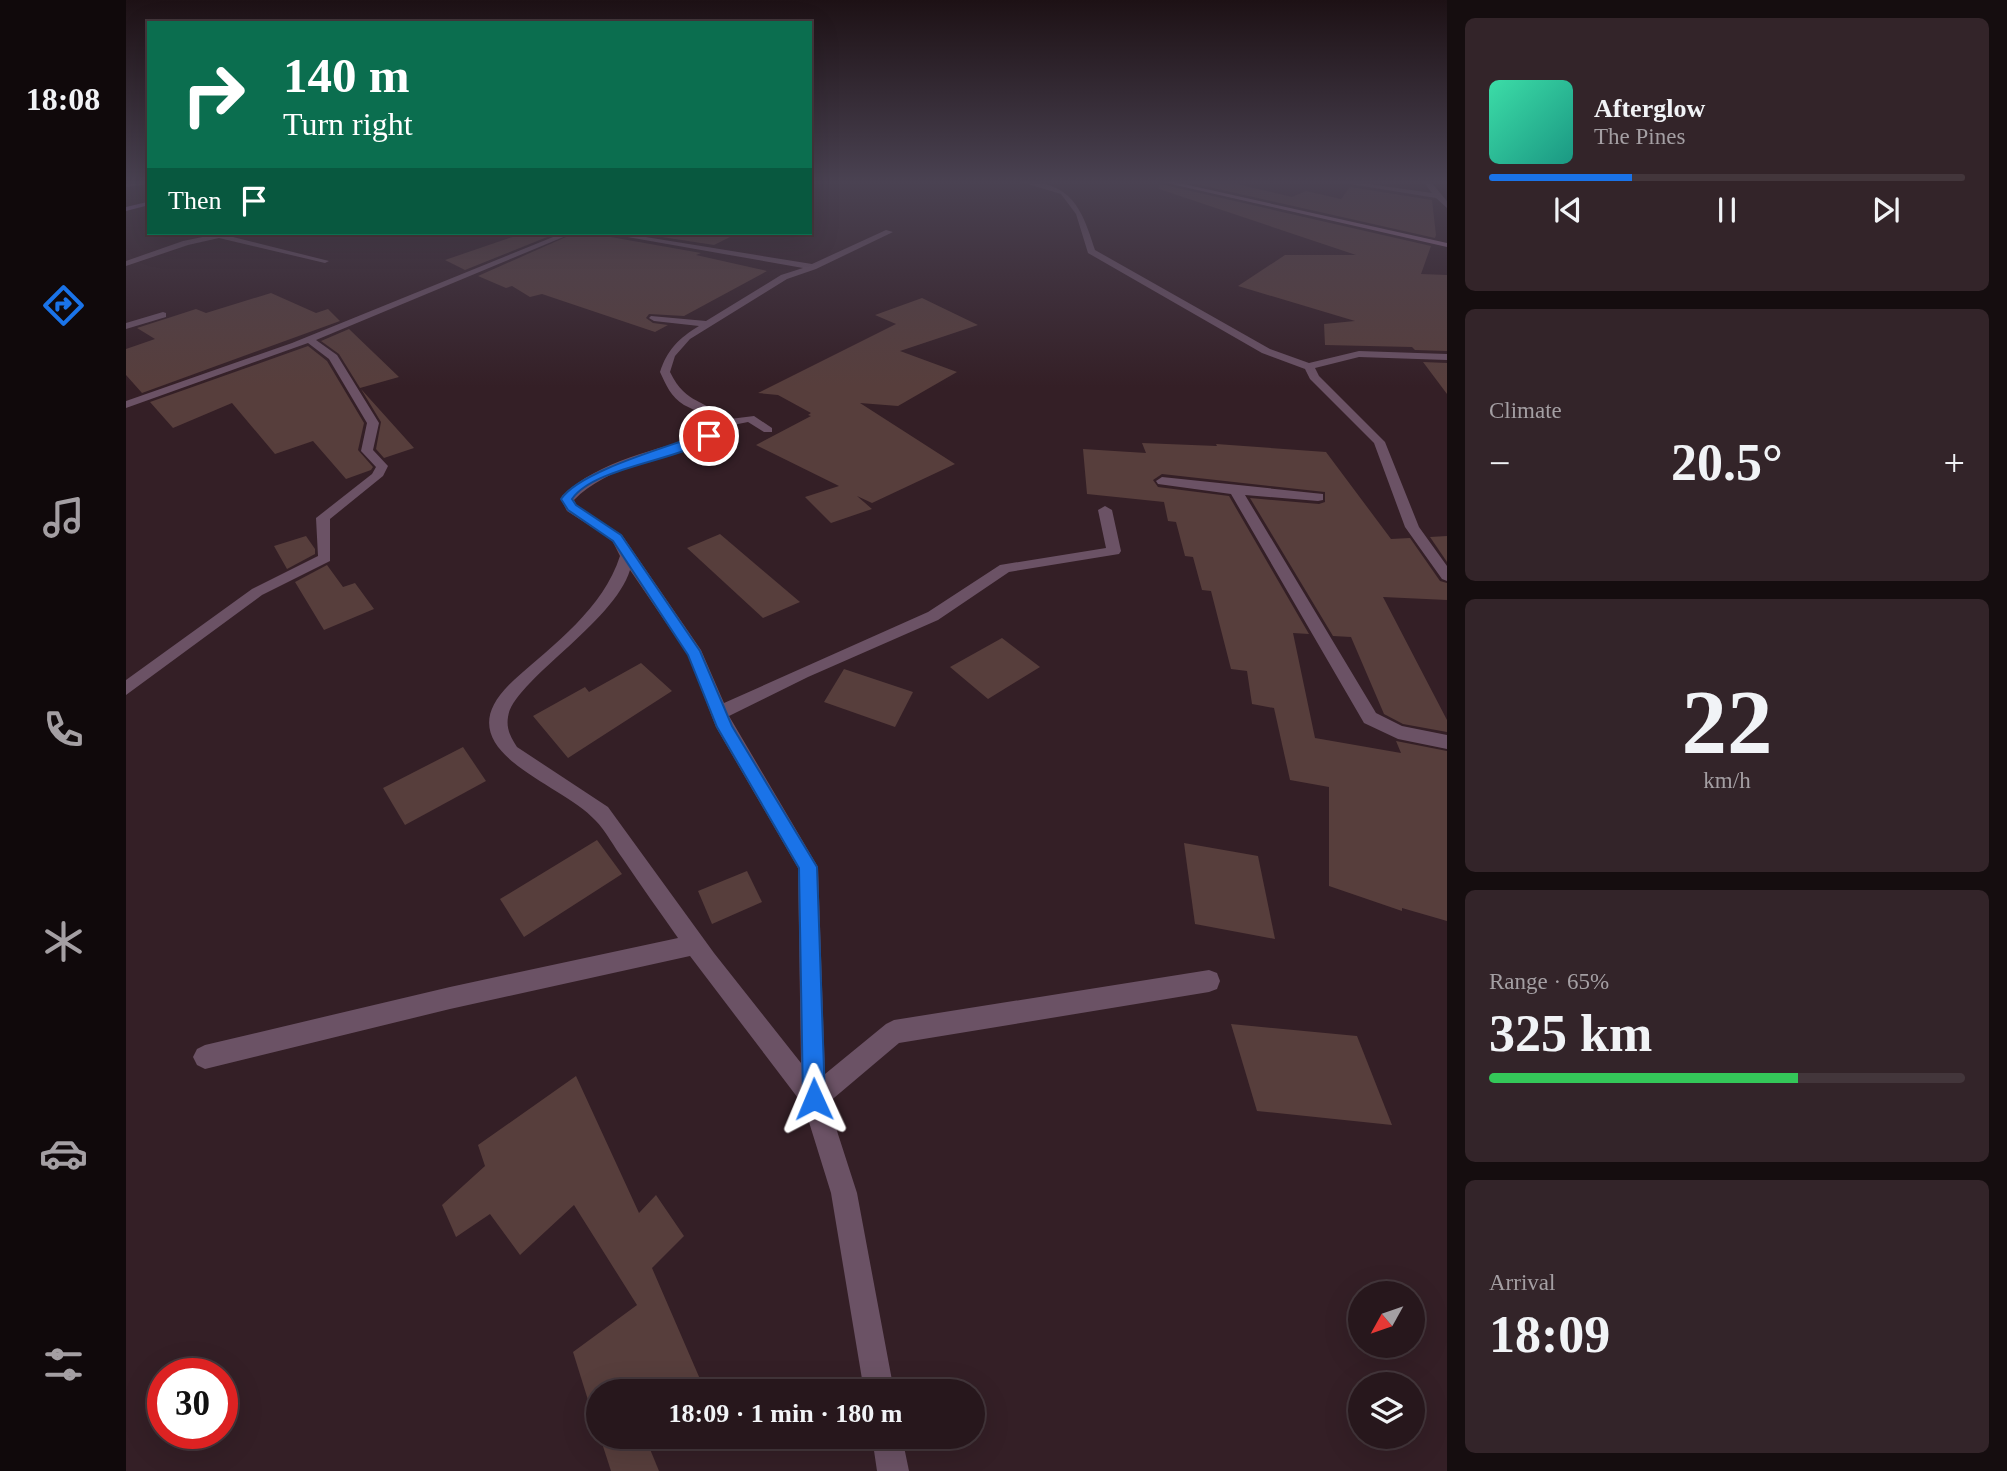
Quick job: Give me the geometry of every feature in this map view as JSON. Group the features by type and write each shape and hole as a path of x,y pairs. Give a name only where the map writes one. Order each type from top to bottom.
{"street":[{"path":"126,264 167,250"},
{"path":"277,250 325,261"},
{"path":"126,404 309,339 528,250"},
{"path":"712,250 813,267"},
{"path":"719,424 712,414 685,401 673,389 665,372 670,355 687,337 783,277 851,250"},
{"path":"1091,250 1257,346 1309,367 1314,377 1380,442 1412,527 1447,576"},
{"path":"126,326 163,315"},
{"path":"654,318 709,324"},
{"path":"126,689 257,592 325,558 322,542 323,518 377,477 382,466 367,451 373,423 333,357 309,339"},
{"path":"1309,367 1339,356 1392,354 1447,357"},
{"path":"768,430 750,418 719,424 709,436 593,479 573,490 566,499 572,508 617,538 695,654 719,713 808,867 814,1099 844,1193 877,1379"},
{"path":"1162,481 1236,491 1318,497"},
{"path":"1236,491 1370,718 1398,732 1447,742"},
{"path":"719,713 802,673 933,616 1005,568 1114,551 1105,510"},
{"path":"627,556 620,579 587,623 511,693 499,716 500,735 511,752 601,813 695,945 814,1099"},
{"path":"205,1057 450,998 695,945"},
{"path":"814,1099 894,1032 1209,981"},
{"path":"889,1449 893,1471"}],"building":[{"path":"475,250 516,250 465,270 445,260"},
{"path":"537,250 682,250 767,271 684,316 649,314 646,318 653,323 668,325 655,332 542,294 530,297 512,286 506,288 478,276"},
{"path":"1340,250 1430,250 1421,274 1447,275 1447,351 1415,350 1412,347 1325,345 1324,324 1355,321 1238,286 1285,255 1356,255"},
{"path":"271,293 316,313 328,309 340,321 142,393 126,375 126,349 155,339 137,328 196,309 206,313"},
{"path":"922,298 978,325 900,351 957,372 898,406 860,403 955,464 872,503 857,496 872,509 831,523 805,497 839,486 756,445 811,416 808,415 811,413 778,395 758,393 896,324 875,315"},
{"path":"349,329 399,377 360,388 339,354 321,341"},
{"path":"308,346 327,361 364,423 358,450 373,467 371,470 346,479 313,441 275,454 232,403 173,428 150,402"},
{"path":"1423,362 1447,363 1447,394"},
{"path":"361,389 414,448 384,458 376,449 381,422"},
{"path":"1142,443 1217,446 1216,444 1326,452 1391,539 1410,538 1440,581 1447,583 1447,600 1383,597 1447,720 1447,732 1403,724 1384,714 1351,637 1333,636 1250,498 1319,504 1325,502 1325,492 1162,474 1153,480 1158,487 1229,496 1309,634 1293,633 1315,738 1401,753 1396,741 1447,751 1447,921 1402,908 1402,911 1329,886 1329,787 1290,780 1274,708 1252,704 1247,671 1231,669 1211,591 1202,590 1193,557 1185,556 1176,522 1168,521 1164,502 1087,494 1083,449 1146,453"},
{"path":"720,534 800,602 763,618 687,548"},
{"path":"306,536 315,549 315,554 287,569 274,546"},
{"path":"1447,536 1447,562 1430,537"},
{"path":"327,565 343,587 355,583 374,609 324,630 295,582"},
{"path":"1002,638 1040,667 988,699 950,667"},
{"path":"641,663 672,691 568,758 533,716 585,687 589,692"},
{"path":"844,669 913,692 895,727 824,702"},
{"path":"463,747 486,781 405,825 383,788"},
{"path":"597,840 622,874 524,937 500,899"},
{"path":"1184,843 1258,856 1275,939 1195,924"},
{"path":"747,871 762,902 712,924 698,891"},
{"path":"1231,1024 1357,1036 1392,1125 1257,1111"},
{"path":"576,1076 639,1213 656,1195 684,1236 652,1268 700,1379 586,1379 586,1394 573,1352 637,1305 574,1205 520,1255 490,1214 456,1237 442,1205 485,1166 478,1145"},
{"path":"604,1449 650,1449 659,1471 611,1471"}],"route":[{"path":"709,436 593,479 573,490 566,499 572,508 617,538 695,654 725,727 808,867 814,1099"}]}
